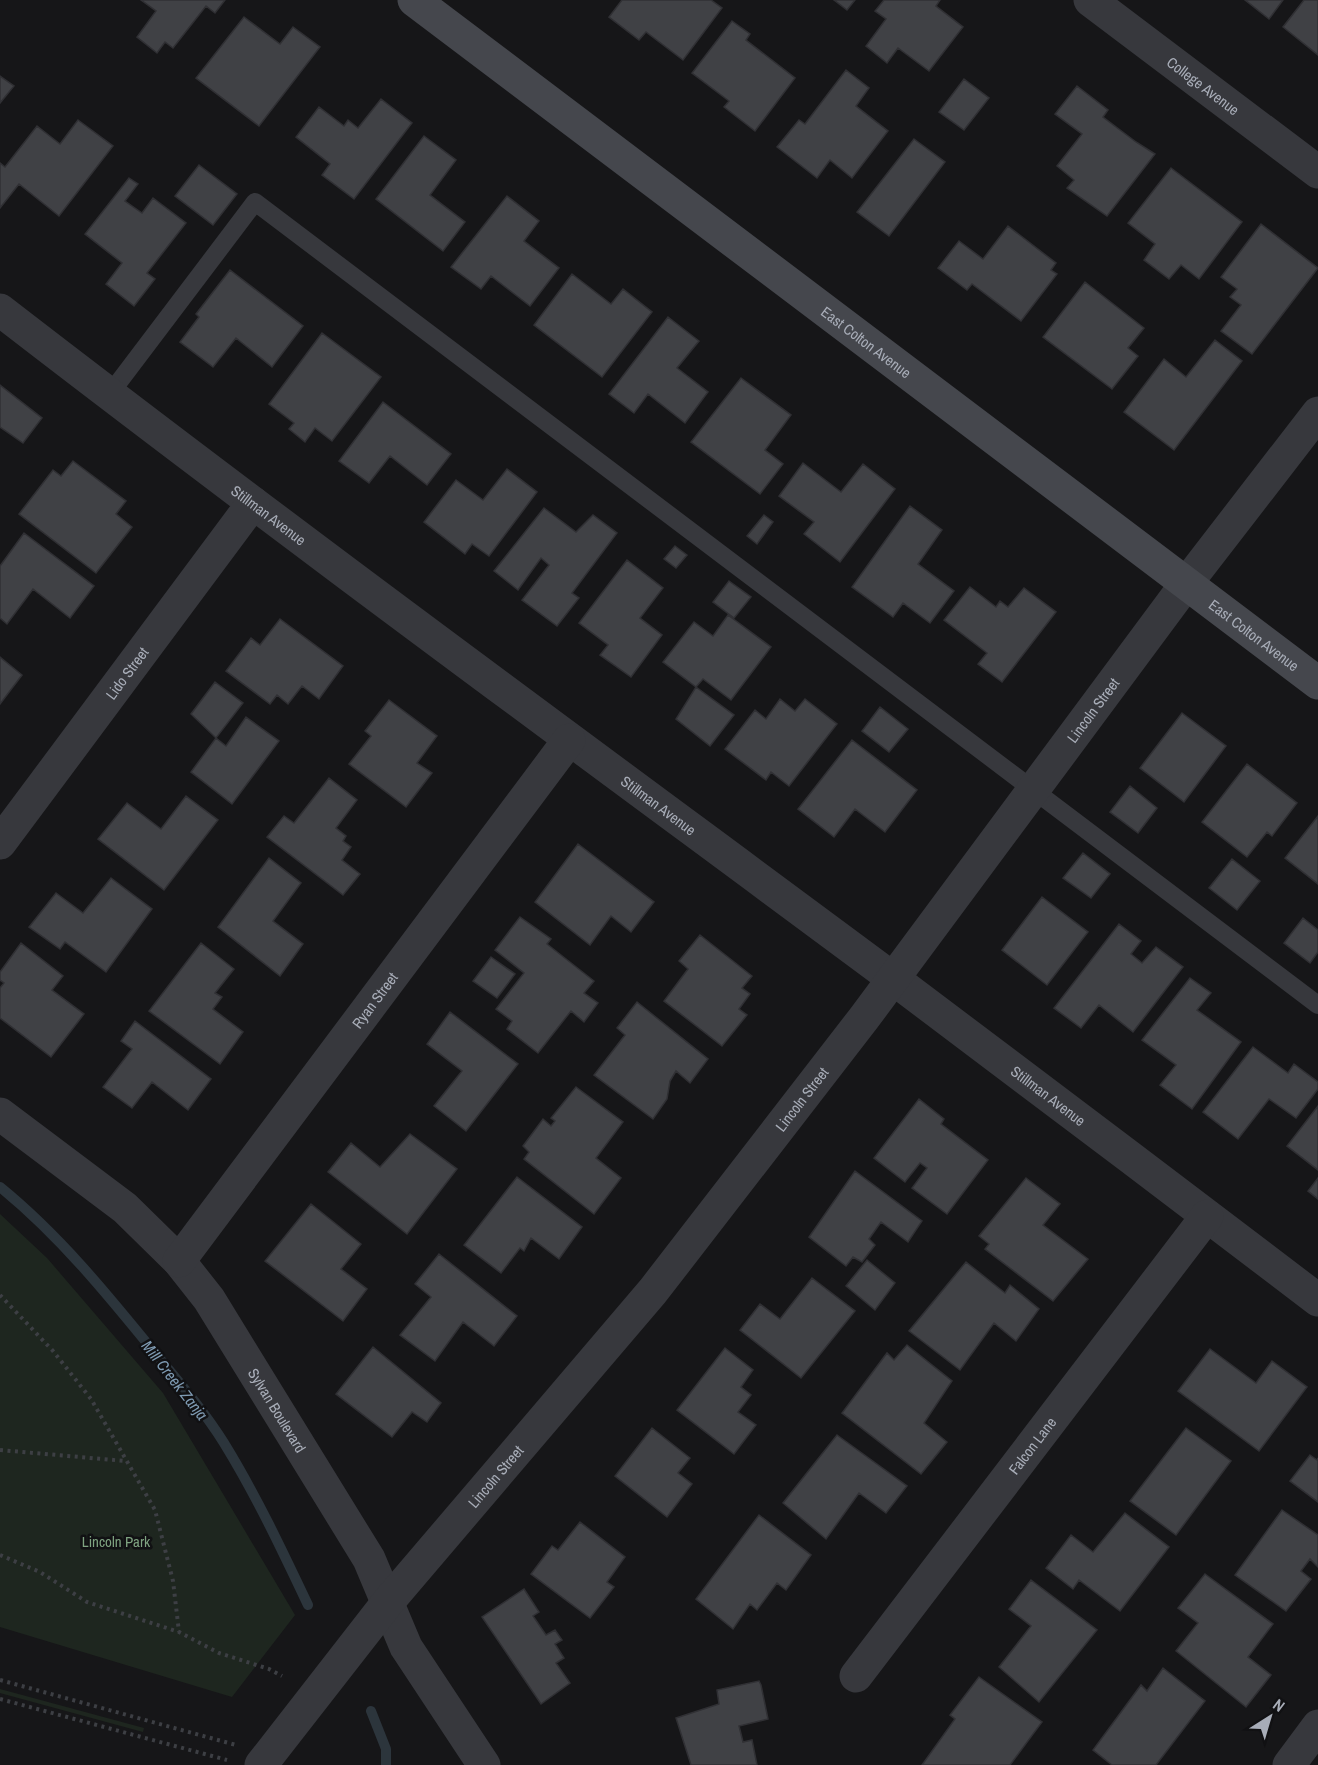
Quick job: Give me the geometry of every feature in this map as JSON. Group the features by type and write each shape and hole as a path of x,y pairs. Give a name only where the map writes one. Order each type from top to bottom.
{"street":[{"name":"East Colton Avenue","path":"414,0 1318,683"},
{"name":"College Avenue","path":"1090,0 1318,172"},
{"name":"Stillman Avenue","path":"0,310 569,740 893,979 1318,1300"},
{"name":"Lincoln Street","path":"261,1765 388,1602 653,1291 893,979 1186,584 1318,413"},
{"name":"Lido Street","path":"0,843 254,503"},
{"name":"Ryan Street","path":"179,1261 569,740"},
{"name":"Sylvan Boulevard","path":"0,1114 125,1208 179,1261 209,1299 369,1559 406,1647 484,1765"},
{"name":"Falcon Lane","path":"856,1676 1207,1216"},
{"path":"1289,1765 1318,1726"}],"lane":[{"path":"109,394 255,202 1318,1005"}],"path":[{"path":"0,1295 53,1351 91,1399 155,1510 173,1581 179,1632"},
{"path":"0,1449 126,1461"},
{"path":"0,1555 40,1572 87,1602 179,1632 219,1653 269,1669 282,1676"},
{"path":"0,1680 236,1744"},
{"path":"0,1699 227,1760"}],"green space":[{"name":"Lincoln Park","path":"0,1214 47,1258 163,1393 295,1615 232,1697 0,1627"},
{"path":"0,1689 144,1728 143,1732 0,1693"}],"building":[{"path":"141,0 225,0 215,13 206,6 173,48 165,42 157,53 137,37 156,11"},
{"path":"622,0 711,0 722,8 683,60 646,32 639,40 609,17"},
{"path":"834,0 855,0 847,10"},
{"path":"884,0 940,0 936,6 963,27 929,71 898,48 887,63 866,46 886,19 875,11"},
{"path":"1245,0 1283,0 1269,19"},
{"path":"1304,0 1318,0 1318,55 1283,27"},
{"path":"244,17 280,44 293,27 320,47 259,126 196,78"},
{"path":"732,21 750,34 746,40 795,78 755,131 724,107 729,101 692,73"},
{"path":"846,70 869,88 856,106 888,131 852,178 830,160 817,178 777,147 799,120 805,124"},
{"path":"0,76 14,86 0,103"},
{"path":"964,79 989,98 964,130 939,112"},
{"path":"1077,86 1108,110 1103,117 1155,154 1107,216 1067,188 1074,180 1057,166 1082,134 1055,114"},
{"path":"381,99 412,123 354,199 322,175 330,164 296,137 319,107 344,126 348,120 358,128"},
{"path":"78,120 113,146 59,216 19,184 0,208 0,163 5,167 37,126 60,144"},
{"path":"424,136 456,160 430,195 465,222 443,251 376,199"},
{"path":"914,139 945,162 889,236 857,212"},
{"path":"199,165 237,194 213,225 175,196"},
{"path":"1171,168 1242,222 1199,279 1181,265 1169,279 1144,260 1155,244 1128,223"},
{"path":"129,178 138,184 125,201 142,213 153,198 186,223 147,273 155,279 134,306 106,284 122,263 85,234"},
{"path":"507,196 539,221 524,241 559,268 530,306 491,276 481,289 451,267"},
{"path":"1261,224 1318,268 1252,354 1221,331 1241,305 1230,297 1237,289 1221,277"},
{"path":"1008,226 1056,263 1051,270 1057,274 1021,321 972,284 967,290 938,268 959,241 983,259"},
{"path":"230,270 303,326 272,367 236,338 213,367 180,342 199,317 196,314"},
{"path":"572,274 611,304 623,289 652,312 602,377 534,325"},
{"path":"1085,282 1144,328 1128,348 1138,356 1112,389 1043,337"},
{"path":"668,317 699,341 677,368 708,392 685,423 648,394 634,413 609,394"},
{"path":"322,333 381,377 332,441 315,428 305,442 289,429 294,423 269,404"},
{"path":"1215,340 1242,361 1174,450 1124,412 1164,359 1186,377"},
{"path":"741,378 791,415 765,450 783,464 760,494 691,442"},
{"path":"0,385 42,418 23,443 0,427"},
{"path":"383,402 451,454 427,485 390,456 369,483 339,461"},
{"path":"73,461 126,501 116,514 132,527 96,573 19,514 53,470 61,476"},
{"path":"803,463 841,492 863,464 895,489 840,562 804,534 814,522 779,496"},
{"path":"507,469 537,492 489,556 472,544 465,554 424,522 456,480 483,500"},
{"path":"910,506 942,530 918,564 954,591 930,623 903,603 893,617 852,587"},
{"path":"544,508 576,532 593,515 617,533 572,593 579,598 557,626 522,600 549,565 541,558 518,590 494,571"},
{"path":"764,515 773,522 757,544 747,536"},
{"path":"24,533 94,586 70,618 33,589 7,624 0,618 0,566"},
{"path":"675,546 687,555 676,568 664,559"},
{"path":"627,560 663,588 640,618 662,635 631,677 600,655 608,645 579,623"},
{"path":"729,581 751,597 734,618 713,602"},
{"path":"970,587 996,607 1000,601 1008,607 1024,588 1056,612 1002,682 978,664 987,653 944,620"},
{"path":"728,615 771,647 731,700 703,679 696,687 663,662 694,622 713,636"},
{"path":"280,619 343,666 319,699 302,686 288,704 277,695 270,704 226,671 251,638 260,645"},
{"path":"0,657 22,675 0,704"},
{"path":"215,682 243,703 216,738 191,714"},
{"path":"696,687 734,715 710,746 676,719"},
{"path":"780,699 795,711 805,699 837,724 789,786 771,772 766,780 725,749 755,710 766,719"},
{"path":"389,700 437,736 417,763 432,773 406,807 349,764 371,736 365,731"},
{"path":"880,707 908,729 889,752 862,731"},
{"path":"1182,713 1226,746 1184,802 1140,768"},
{"path":"246,717 279,741 232,804 191,772 216,738 226,746"},
{"path":"852,740 917,790 885,832 855,809 834,837 798,809"},
{"path":"1247,764 1297,803 1272,836 1267,832 1247,857 1202,822"},
{"path":"329,778 357,800 336,828 346,836 343,841 351,847 342,860 360,874 343,895 267,837 284,816 294,823"},
{"path":"1130,786 1157,808 1138,833 1110,812"},
{"path":"186,796 218,820 164,890 98,839 127,803 161,829"},
{"path":"1318,816 1318,884 1285,858"},
{"path":"578,844 654,902 631,932 611,916 590,945 535,902"},
{"path":"1083,853 1110,874 1091,898 1063,878"},
{"path":"269,858 301,883 273,921 303,944 280,976 218,927"},
{"path":"1232,859 1260,881 1237,910 1209,888"},
{"path":"111,878 152,909 106,972 65,942 60,949 29,927 56,893 83,913"},
{"path":"1042,897 1088,932 1047,985 1002,950"},
{"path":"520,917 551,939 547,944 594,981 584,993 598,1003 584,1022 571,1011 538,1053 507,1029 512,1021 496,1009 524,973 495,950"},
{"path":"1303,918 1318,930 1318,952 1310,963 1284,943"},
{"path":"1119,924 1141,941 1131,954 1142,963 1156,947 1183,967 1133,1032 1099,1005 1081,1028 1054,1008"},
{"path":"700,935 752,976 742,988 750,994 739,1009 747,1015 722,1046 664,1001 688,969 679,961"},
{"path":"21,943 63,976 52,990 84,1014 51,1057 0,1018 0,988 4,983 0,980 0,972"},
{"path":"201,943 234,969 215,993 222,997 213,1009 243,1032 220,1064 149,1011"},
{"path":"491,957 515,974 497,998 473,981"},
{"path":"1190,978 1211,993 1197,1010 1241,1042 1192,1109 1160,1085 1176,1065 1142,1040"},
{"path":"637,1002 708,1059 690,1083 676,1071 670,1081 667,1099 653,1119 594,1075 625,1035 617,1028"},
{"path":"450,1012 518,1064 466,1131 434,1106 462,1071 427,1044"},
{"path":"135,1021 211,1079 188,1110 152,1082 132,1108 103,1087 132,1049 121,1041"},
{"path":"1253,1047 1288,1073 1294,1064 1318,1082 1318,1089 1296,1118 1269,1099 1238,1139 1203,1112"},
{"path":"576,1087 623,1122 596,1158 621,1178 594,1214 524,1159 529,1152 523,1146 543,1119 551,1126 555,1121 551,1118"},
{"path":"919,1099 944,1119 941,1124 988,1160 947,1214 912,1188 927,1168 920,1163 905,1182 874,1158"},
{"path":"1318,1106 1318,1170 1287,1146"},
{"path":"410,1134 457,1169 407,1234 328,1172 351,1143 380,1167"},
{"path":"855,1171 922,1221 908,1242 881,1222 869,1239 875,1245 862,1262 853,1257 846,1266 809,1237"},
{"path":"517,1177 582,1227 559,1259 531,1238 524,1251 520,1248 501,1273 464,1245"},
{"path":"1026,1178 1060,1204 1043,1225 1088,1259 1053,1301 985,1249 989,1244 979,1236"},
{"path":"1318,1178 1318,1199 1308,1191"},
{"path":"311,1204 361,1244 341,1269 367,1289 343,1321 265,1261"},
{"path":"439,1254 517,1316 494,1346 463,1322 435,1361 400,1335 431,1297 415,1284"},
{"path":"867,1260 895,1283 875,1310 846,1286"},
{"path":"966,1262 1005,1293 1010,1285 1039,1309 1016,1341 994,1323 960,1370 909,1331"},
{"path":"812,1278 855,1311 801,1378 740,1330 760,1304 780,1319"},
{"path":"907,1345 952,1381 924,1423 947,1442 921,1474 842,1413 887,1353 894,1360"},
{"path":"373,1347 441,1403 427,1422 412,1412 392,1437 336,1394"},
{"path":"725,1348 753,1370 741,1387 751,1395 738,1412 756,1425 734,1454 677,1410"},
{"path":"1210,1349 1256,1383 1272,1361 1307,1387 1259,1451 1178,1391"},
{"path":"652,1428 690,1458 678,1473 692,1484 667,1517 615,1476"},
{"path":"1186,1428 1231,1461 1176,1535 1130,1501"},
{"path":"837,1435 907,1486 886,1513 859,1493 826,1539 783,1503"},
{"path":"1310,1455 1317,1460 1318,1458 1318,1502 1290,1481"},
{"path":"1282,1510 1318,1535 1318,1567 1310,1559 1301,1571 1311,1579 1286,1611 1235,1575"},
{"path":"1125,1513 1169,1547 1120,1611 1079,1580 1073,1589 1046,1568 1071,1535 1093,1552"},
{"path":"759,1515 811,1555 786,1590 777,1583 757,1610 750,1604 733,1629 696,1599"},
{"path":"580,1522 625,1557 607,1582 614,1587 590,1618 531,1574 552,1546 558,1550"},
{"path":"1205,1574 1273,1624 1248,1657 1271,1675 1246,1707 1176,1651 1198,1623 1178,1608"},
{"path":"1031,1580 1097,1630 1039,1702 999,1667 1031,1626 1009,1609"},
{"path":"524,1589 539,1612 533,1616 546,1635 555,1630 562,1640 555,1644 564,1658 556,1663 570,1683 541,1704 482,1617"},
{"path":"1163,1668 1205,1701 1156,1765 1112,1765 1093,1750 1141,1685 1147,1691"},
{"path":"979,1677 1042,1722 1010,1765 922,1765 955,1719 950,1715"},
{"path":"759,1681 768,1719 739,1726 743,1742 752,1740 757,1765 691,1765 676,1718 719,1704 717,1690"}],"waterway":[{"name":"Mill Creek Zanja","path":"0,1187 22,1205 82,1266 208,1420 224,1443 258,1503 308,1605"},
{"name":"Mill Creek Zanja","path":"371,1711 386,1749 386,1765"}]}
